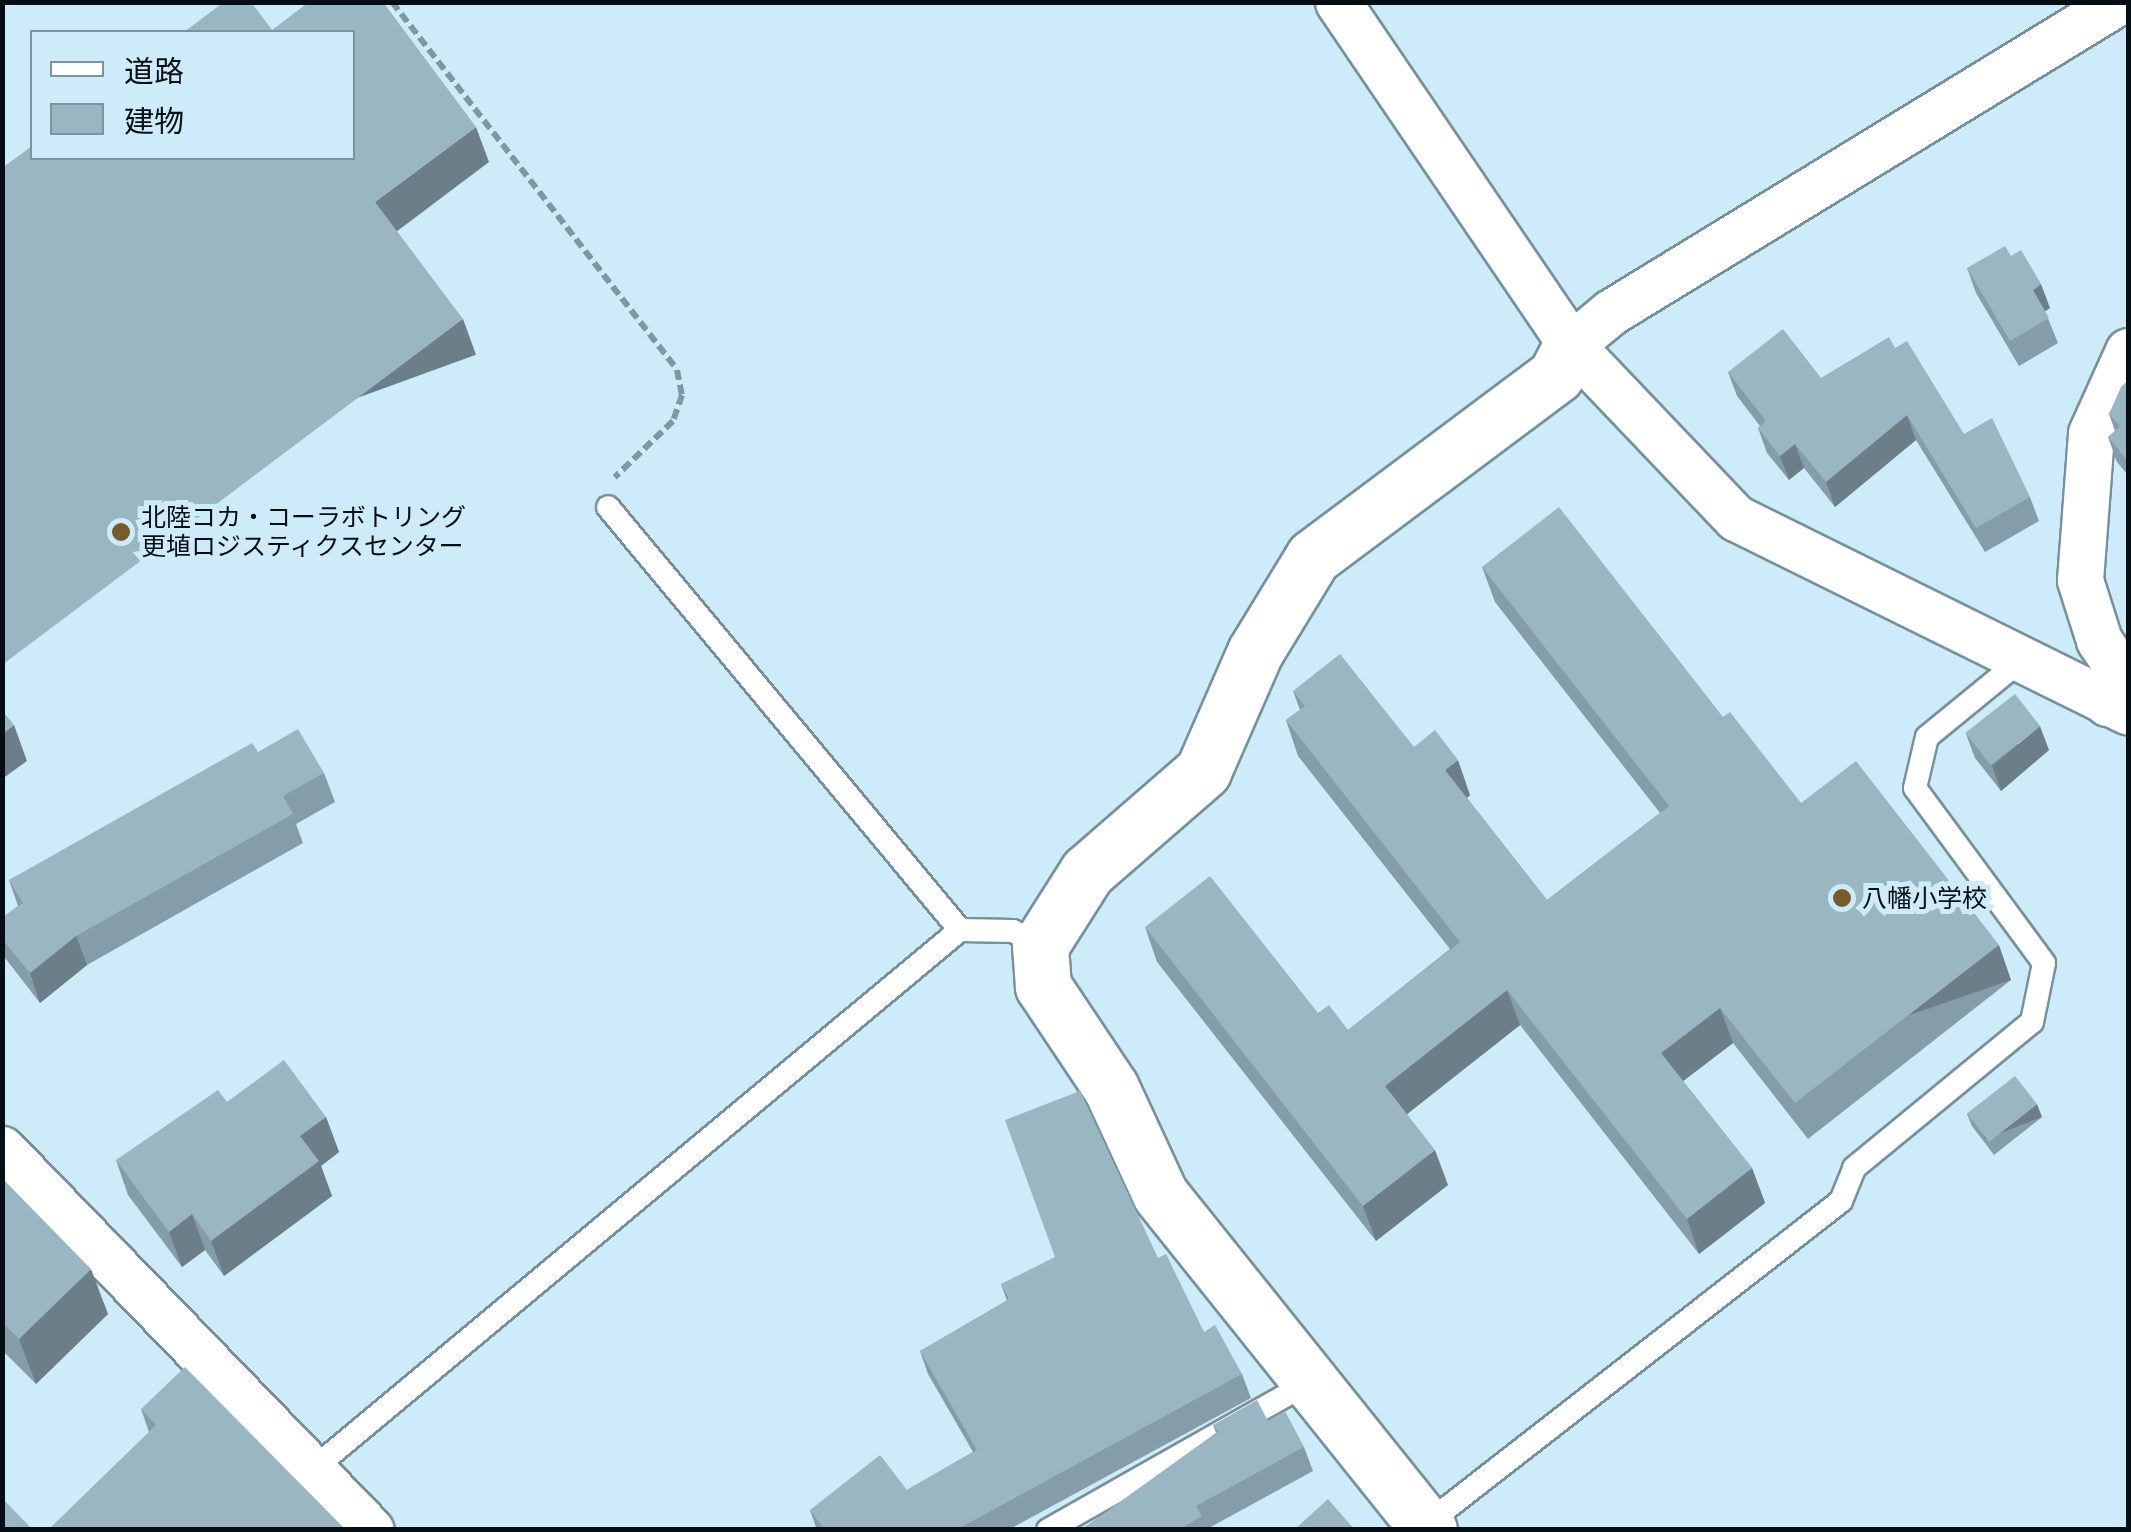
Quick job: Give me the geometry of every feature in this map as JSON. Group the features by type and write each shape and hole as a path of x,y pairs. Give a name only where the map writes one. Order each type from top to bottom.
{"street":[{"path":"1338,2 1571,345 1736,518 2021,660 2121,686"},
{"path":"1427,1527 1160,1194 1112,1088 1043,986 1040,946 1087,872 1203,771 1255,652 1313,556 1556,374 1571,345 1611,312 2121,2 2128,25"},
{"path":"2121,686 2099,640 2080,580 2091,433 2128,351"},
{"path":"2,1149 371,1530"}],"lane":[{"path":"608,508 960,930"},
{"path":"1427,1527 1841,1202 1854,1168 2032,1022 2044,963 1915,788 1927,737 2021,660"},
{"path":"313,1469 960,930 1013,932 1040,946"},
{"path":"1048,1530 1308,1383"}],"path":[{"path":"392,2 677,370 682,395 674,421 608,485 608,508"}],"building":[{"name":"北陸コカ・コーラボトリング 更埴ロジスティクスセンター","path":"224,2 251,2 272,30 187,30"},
{"name":"北陸コカ・コーラボトリング 更埴ロジスティクスセンター","path":"309,2 383,2 476,127 375,202 463,319 2,665 2,168 30,147 30,160 355,160 355,30 272,30"},
{"path":"2005,246 2011,256 2021,250 2041,284 2033,290 2049,318 2010,341 1967,268"},
{"path":"1783,329 1821,378 1889,337 1895,348 1907,341 1964,434 1992,418 2030,497 1976,528 1907,415 1826,482 1795,444 1780,456 1758,428 1766,421 1728,372"},
{"path":"2128,380 2128,461 2108,437 2120,426 2109,414"},
{"name":"八幡小学校","path":"1559,507 1723,717 1730,712 1801,803 1856,761 1999,945 1795,1103 1720,1008 1661,1053 1752,1168 1687,1219 1507,990 1385,1086 1435,1150 1363,1206 1145,927 1210,876 1318,1013 1329,1005 1348,1030 1460,942 1286,720 1305,706 1293,691 1340,654 1414,747 1435,730 1458,760 1445,770 1547,900 1669,806 1482,567"},
{"path":"2015,694 2040,726 1991,765 1965,733"},
{"path":"2,710 14,725 2,734"},
{"path":"298,729 324,773 283,796 293,814 76,936 30,973 2,939 2,918 23,903 9,880 252,743 258,752"},
{"path":"284,1060 326,1117 300,1136 319,1161 211,1241 192,1214 169,1232 116,1160 218,1090 227,1102"},
{"path":"2015,1076 2037,1104 1989,1142 1967,1114"},
{"path":"1080,1091 1158,1258 1166,1254 1204,1332 1215,1325 1242,1374 956,1530 825,1530 810,1510 880,1455 907,1490 977,1450 920,1351 1009,1299 1001,1284 1055,1257 1005,1120"},
{"path":"2,1178 91,1269 19,1339 2,1322"},
{"path":"185,1367 346,1530 48,1530 156,1425 141,1409"},
{"path":"1257,1400 1268,1421 1285,1411 1304,1447 1196,1506 1202,1516 1178,1530 1081,1530 1218,1432 1213,1425"},
{"path":"2,1498 33,1530 2,1530"},
{"path":"1328,1499 1355,1530 1294,1530"}],"place":[{"name":"北陸コカ・コーラボトリング 更埴ロジスティクスセンター","path":"121,532"},
{"name":"八幡小学校","path":"1842,898"}]}
